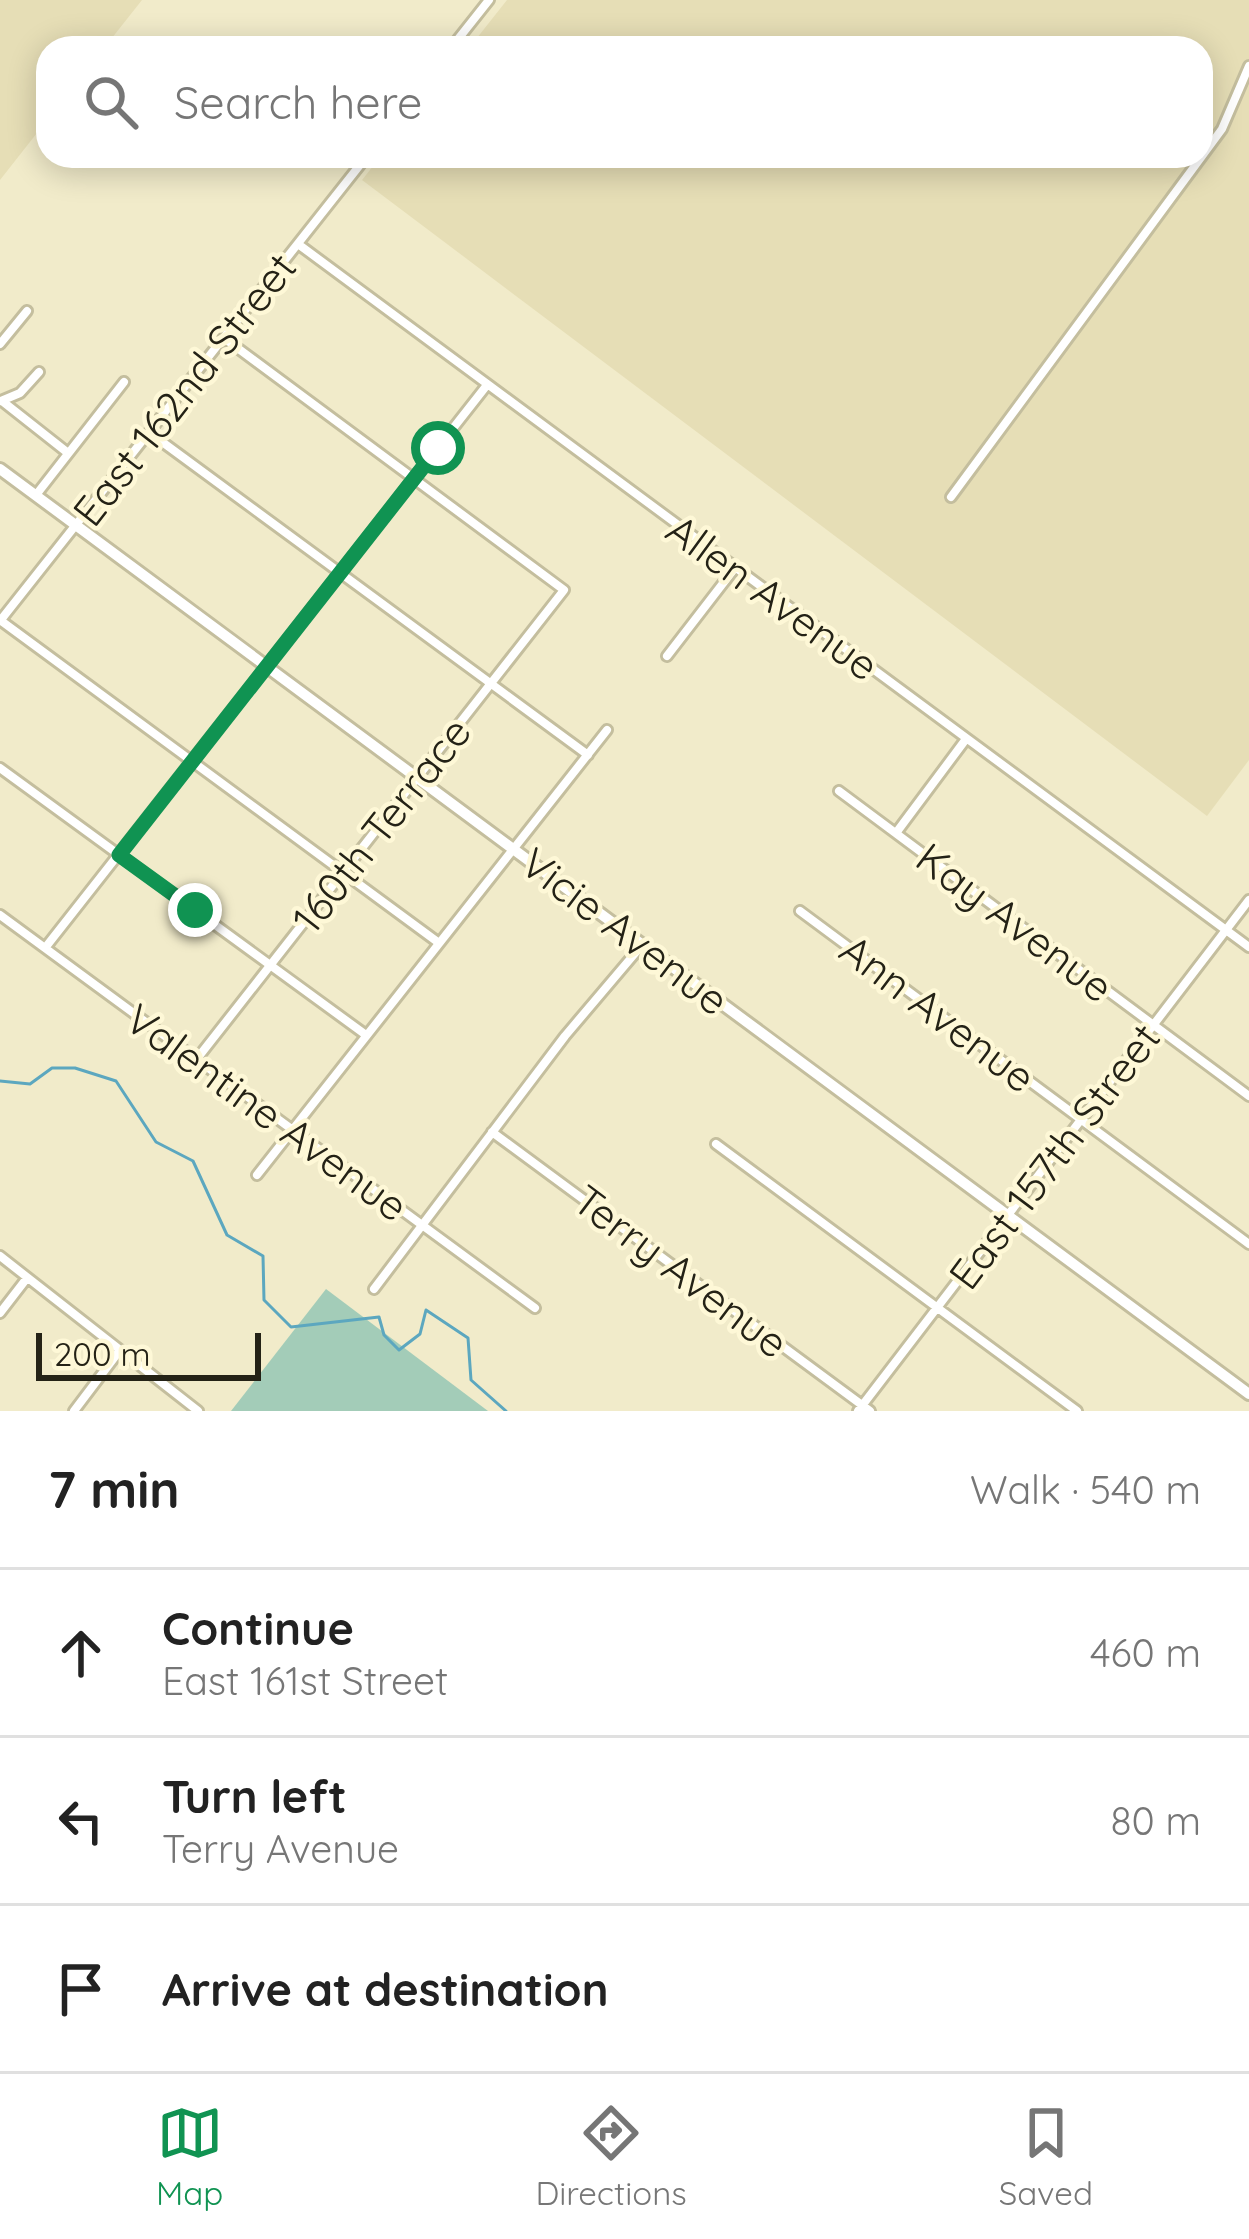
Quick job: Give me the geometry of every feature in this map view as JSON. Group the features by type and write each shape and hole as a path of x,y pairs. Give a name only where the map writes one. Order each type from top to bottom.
{"street":[{"path":"460,36 489,0"},
{"path":"1213,141 1249,66"},
{"name":"East 162nd Street","path":"0,620 358,168"},
{"path":"951,497 1193,168"},
{"name":"Allen Avenue","path":"298,244 1249,947"},
{"path":"0,344 27,311"},
{"path":"224,338 414,479"},
{"path":"40,372 20,393 1,401 68,453"},
{"path":"36,495 124,382"},
{"path":"45,948 487,385"},
{"path":"149,432 588,755"},
{"name":"Vicie Avenue","path":"0,469 1249,1394"},
{"name":"160th Terrace","path":"196,1060 564,590 414,479"},
{"path":"667,656 734,568"},
{"path":"0,620 440,943"},
{"path":"257,1175 607,730"},
{"path":"896,833 966,740"},
{"path":"0,768 366,1035"},
{"name":"Kay Avenue","path":"838,791 1249,1096"},
{"name":"East 157th Street","path":"863,1409 1249,900"},
{"name":"Ann Avenue","path":"800,911 1249,1244"},
{"name":"Valentine Avenue","path":"0,915 535,1308"},
{"path":"374,1288 643,945"},
{"name":"Terry Avenue","path":"492,1132 863,1409"},
{"path":"716,1144 1077,1411"},
{"path":"0,1256 198,1411"},
{"path":"0,1313 27,1278"},
{"path":"74,1411 120,1350"}],"shaded area":[{"path":"0,0 142,0 114,36 36,36 36,134 0,180"},
{"path":"507,0 1249,0 1249,760 1207,816 362,180 372,168 1213,168 1213,36 478,36"}],"green space":[{"path":"326,1289 488,1411 231,1411"}],"waterway":[{"path":"0,1081 30,1084 52,1068 75,1068 116,1081 156,1142 193,1161 227,1235 263,1256 264,1300 291,1327 379,1317 384,1335 399,1350 420,1334 426,1310 468,1338 471,1380 506,1411"}],"route":[{"path":"195,910 119,855 438,448"}]}
